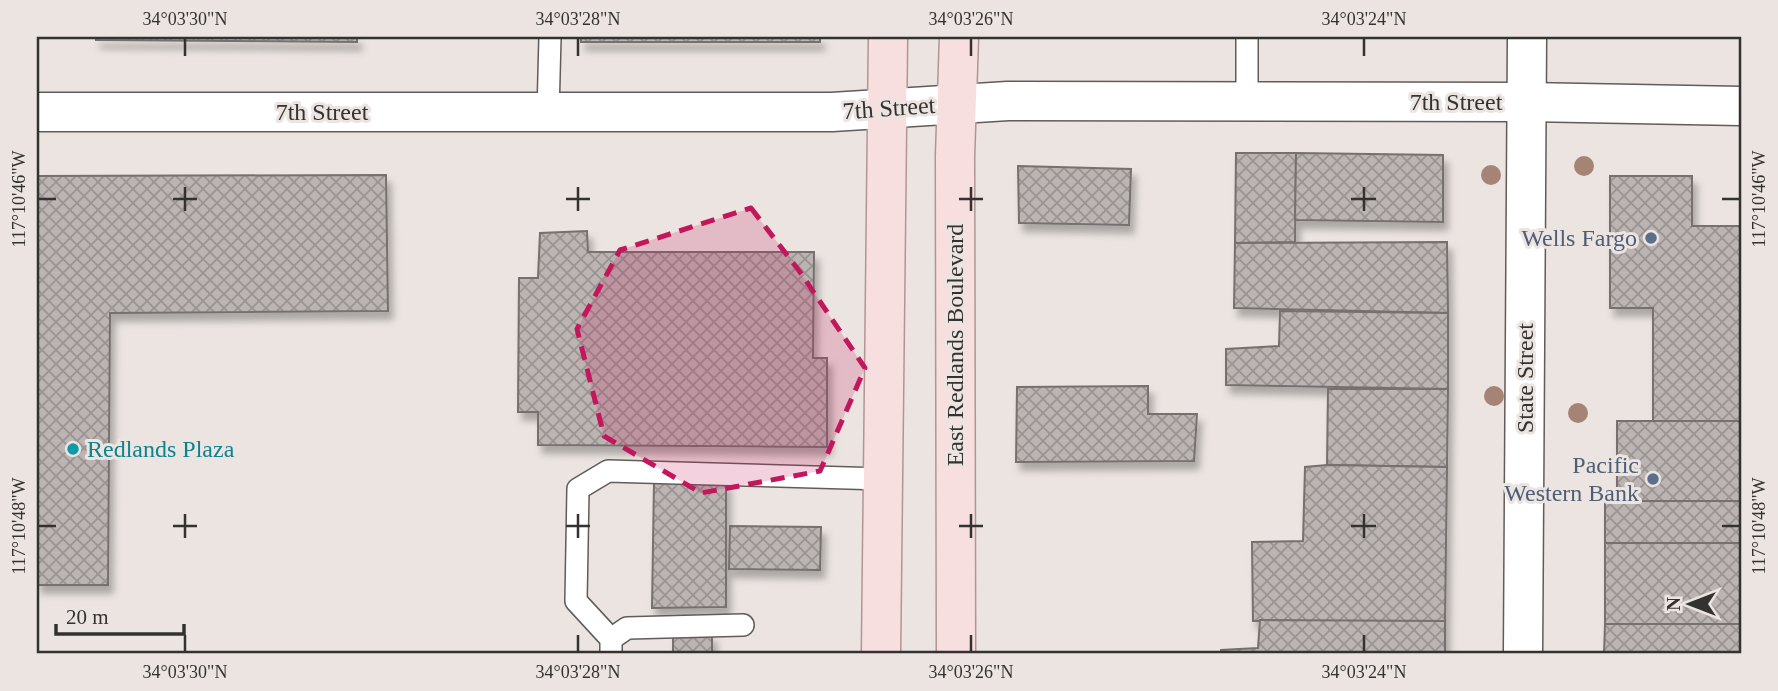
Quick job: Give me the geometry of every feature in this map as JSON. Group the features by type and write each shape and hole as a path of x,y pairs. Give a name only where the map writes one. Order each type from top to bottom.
{"main road":[{"path":"881,654 888,37"},
{"name":"East Redlands Boulevard","path":"956,654 955,156 959,37"}],"street":[{"name":"State Street","path":"1523,654 1527,37"},
{"name":"7th Street","path":"37,112 832,112 957,103 1527,102 1741,106"}],"lane":[{"path":"548,113 550,37"},
{"path":"1247,37 1247,102"},
{"path":"743,625 627,628 611,647 576,601 578,489 608,471 883,479"}],"highlighted area":[{"path":"751,208 800,272 865,368 820,471 701,493 604,436 577,329 620,250"}],"building":[{"path":"96,37 357,37 357,42 96,40"},
{"path":"581,37 820,37 820,42 581,42"},
{"path":"1236,153 1296,153 1295,242 1235,243"},
{"path":"1296,153 1443,155 1443,222 1295,220"},
{"path":"1018,166 1131,169 1129,225 1019,223"},
{"name":"Redlands Plaza","path":"386,175 388,311 110,313 108,585 37,585 37,176"},
{"path":"1610,176 1692,176 1692,226 1741,226 1741,421 1653,421 1653,308 1610,308"},
{"path":"587,231 588,252 814,252 813,358 827,358 827,447 538,445 538,412 518,412 519,278 538,278 540,233"},
{"path":"1447,242 1448,313 1234,308 1235,243"},
{"path":"1280,311 1448,313 1448,389 1226,385 1226,349 1279,346"},
{"path":"1148,386 1148,414 1197,414 1194,461 1016,462 1017,387"},
{"path":"1328,389 1448,389 1447,467 1327,465"},
{"path":"1617,421 1741,421 1741,501 1617,501"},
{"path":"1305,467 1447,467 1445,621 1253,621 1252,542 1303,541"},
{"path":"654,482 726,482 726,607 652,608"},
{"path":"1605,501 1741,501 1741,543 1605,543"},
{"path":"730,526 821,527 820,570 729,569"},
{"path":"1605,543 1741,543 1741,624 1605,624"},
{"path":"1260,620 1445,621 1445,654 1221,654 1221,650 1258,648"},
{"path":"1605,624 1741,624 1741,654 1604,654"},
{"path":"712,634 712,654 673,654 673,636"}],"place":[{"name":"Wells Fargo","path":"1651,238"},
{"name":"Redlands Plaza","path":"73,449"},
{"name":"Pacific Western Bank","path":"1653,479"}]}
